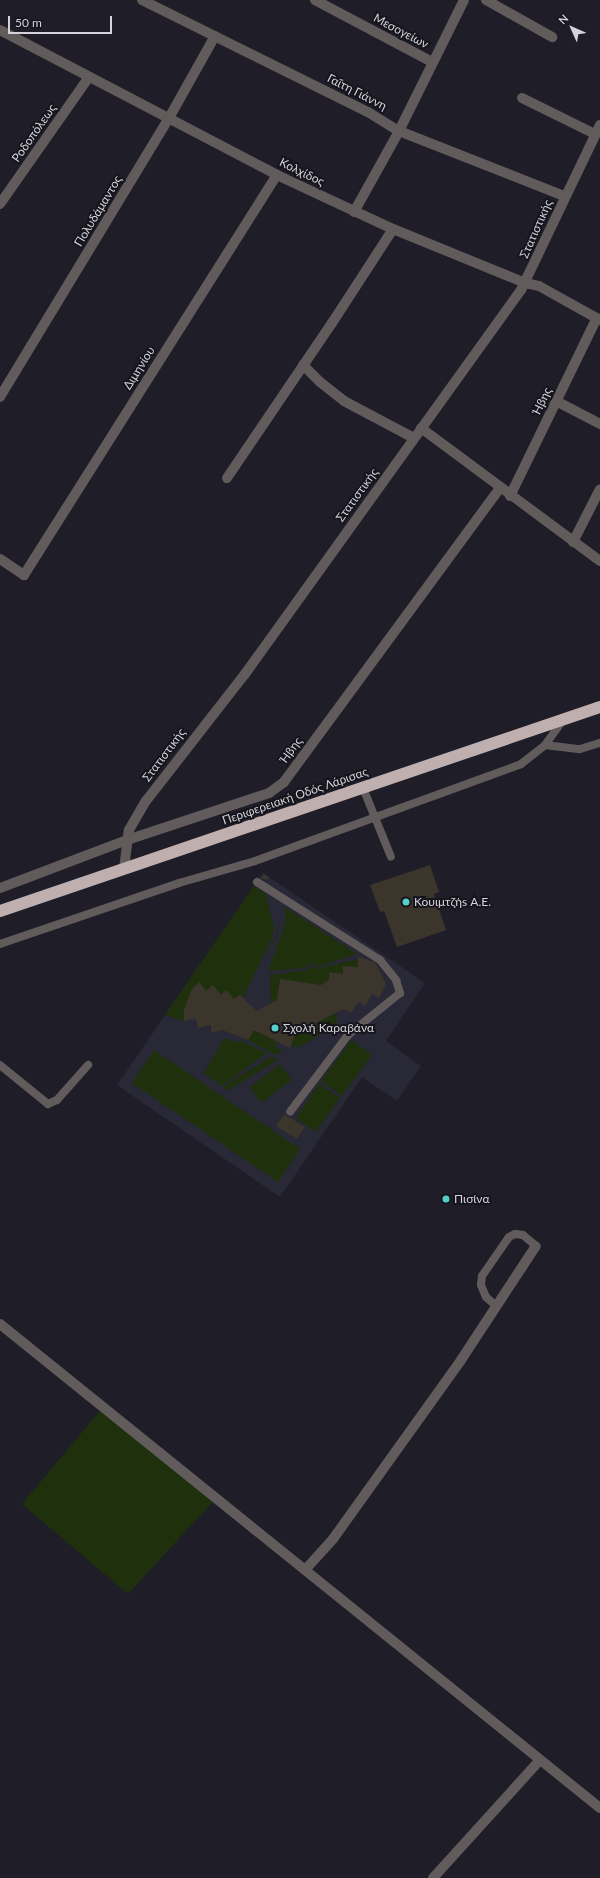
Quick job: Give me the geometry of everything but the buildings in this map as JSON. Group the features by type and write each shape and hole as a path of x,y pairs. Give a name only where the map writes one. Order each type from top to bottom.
{"highway":[{"name":"Περιφερειακή Οδός Λάρισας","path":"0,911 600,707"}],"street":[{"name":"Γαΐτη Γιάννη","path":"142,0 368,112 399,131 564,196"},
{"name":"Μεσογείων","path":"315,0 432,62"},
{"path":"354,212 399,131 464,0"},
{"path":"486,0 552,37"},
{"name":"Κολχίδος","path":"0,30 277,175 393,229 525,283 539,286 599,319"},
{"name":"Πολυδάμαντος","path":"0,397 3,386 170,118 215,36"},
{"name":"Ροδοπόλεως","path":"0,204 89,77"},
{"path":"522,98 595,134"},
{"name":"Στατιστικής","path":"124,869 126,840 135,818 152,792 241,679 525,283 564,196 600,125"},
{"name":"Διμηνίου","path":"0,560 24,575 277,175"},
{"path":"227,478 393,229"},
{"name":"Ήβης","path":"510,496 556,401 599,319"},
{"path":"303,365 320,382 344,401 414,438"},
{"path":"556,401 600,424"},
{"path":"421,428 499,488 600,562"},
{"name":"Ήβης","path":"0,888 126,840 270,793 284,782 499,488"},
{"path":"573,542 600,490"},
{"path":"304,1570 337,1533 461,1360 495,1305 536,1246"},
{"path":"0,1324 539,1761 600,1808"},
{"path":"433,1878 539,1761"}],"lane":[{"path":"0,944 179,883 255,861 521,764 544,745 563,720"},
{"path":"544,745 580,749 600,742"},
{"path":"363,788 391,857"},
{"path":"257,882 380,960 396,980 400,993 348,1035 290,1112"},
{"path":"0,1065 48,1104 57,1100 88,1065"},
{"path":"495,1305 486,1298 481,1285 482,1276 504,1244 515,1234 523,1235 536,1246"}],"shaded area":[{"name":"Σχολή Καραβάνα","path":"263,873 425,983 386,1041 421,1066 397,1101 362,1077 280,1197 117,1085"}],"green space":[{"path":"254,886 266,894 274,927 271,940 243,998 240,995 234,999 226,990 221,995 206,991 199,982 192,989 184,1010 184,1021 165,1015"},
{"path":"285,907 357,954 317,967 310,963 306,968 268,971 285,925"},
{"path":"279,913 278,933 262,972 277,932"},
{"path":"358,959 358,967 344,966 343,974 321,985 280,979 277,1000 271,1004 270,975 307,970 313,965 316,969"},
{"path":"336,1013 337,1024 298,1048 291,1044 295,1034"},
{"path":"254,1030 278,1042 275,1047 283,1051 275,1055 248,1040"},
{"path":"224,1038 237,1043 239,1040 267,1053 222,1086 204,1073"},
{"path":"351,1040 372,1055 342,1096 321,1081"},
{"path":"154,1050 300,1149 278,1182 132,1083"},
{"path":"270,1057 278,1060 227,1091 223,1087"},
{"path":"280,1064 292,1080 261,1103 250,1087"},
{"path":"319,1084 340,1098 316,1132 296,1118"},
{"path":"104,1406 217,1497 128,1594 22,1504"}],"place":[{"name":"Κουιμτζήs Α.Ε.","path":"406,902"},
{"name":"Σχολή Καραβάνα","path":"275,1028"},
{"name":"Πισίνα","path":"446,1199"}]}
